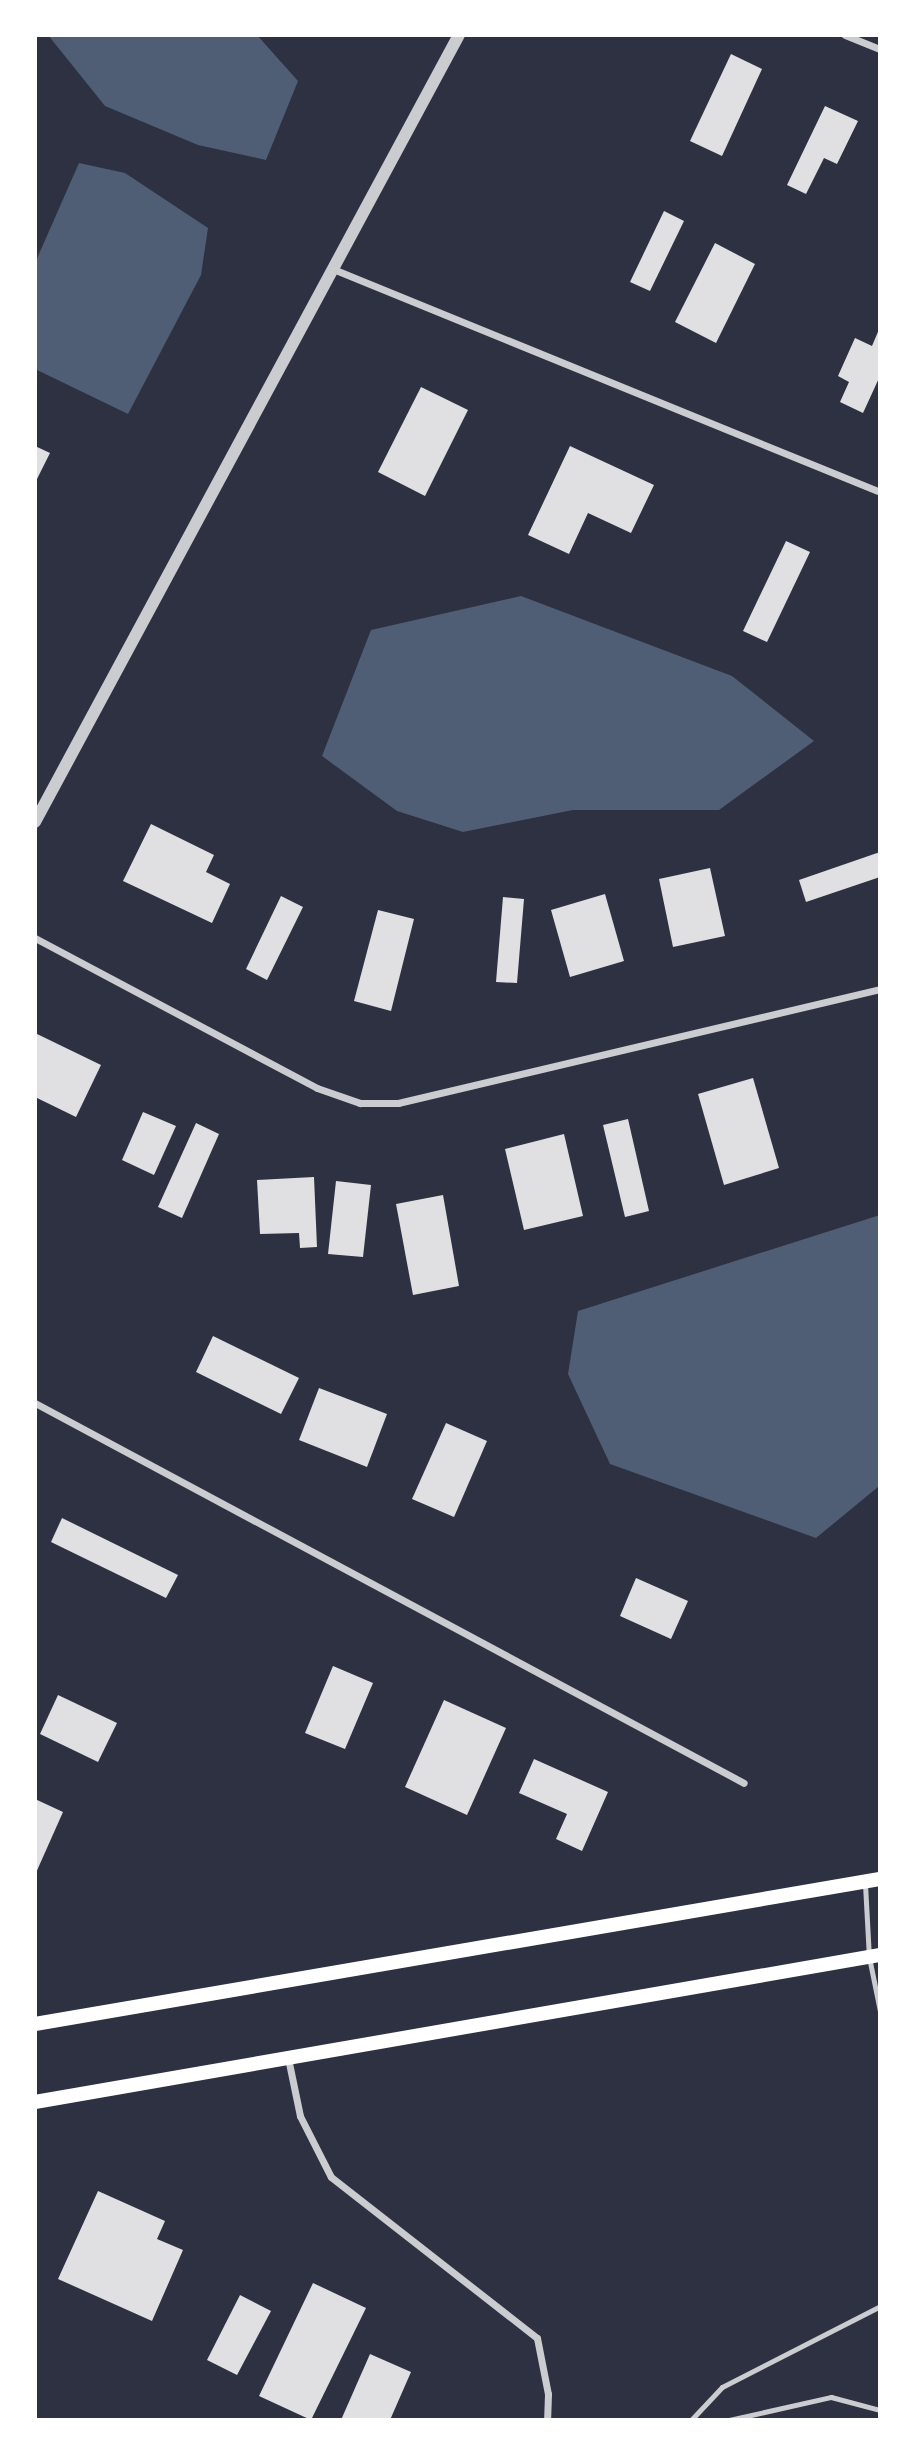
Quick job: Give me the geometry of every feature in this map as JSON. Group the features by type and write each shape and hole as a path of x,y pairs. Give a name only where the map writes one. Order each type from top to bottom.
{"main road":[{"path":"35,2024 880,1879"},
{"path":"35,2102 875,1956"}],"street":[{"path":"35,822 457,35"},
{"path":"845,35 880,49"},
{"path":"332,268 880,492"},
{"path":"35,937 317,1088 360,1103 398,1102 880,989"},
{"path":"35,1403 744,1783"},
{"path":"288,2057 300,2116 331,2177 537,2338 548,2394 547,2420"}],"lane":[{"path":"865,1881 880,2011"},
{"path":"691,2420 722,2387 880,2306"},
{"path":"729,2420 831,2397 880,2410"}],"water":[{"path":"48,35 257,35 298,81 266,160 198,145 105,106"},
{"path":"79,163 125,173 208,228 201,275 128,414 35,369 35,263"},
{"path":"521,596 732,676 814,741 719,810 573,810 463,832 397,811 322,756 371,630"},
{"path":"880,1215 878,1487 816,1538 610,1464 568,1374 578,1311"}],"building":[{"path":"731,54 762,69 722,156 690,141"},
{"path":"825,106 858,121 837,164 824,158 806,194 787,185"},
{"path":"664,211 684,221 650,291 630,282"},
{"path":"715,243 755,264 716,343 675,322"},
{"path":"880,327 880,376 863,413 840,402 849,382 838,376 855,338 872,346"},
{"path":"421,387 468,410 425,496 378,472"},
{"path":"35,446 50,453 35,483"},
{"path":"570,446 654,485 631,533 588,513 569,554 528,535"},
{"path":"786,541 810,552 767,642 743,631"},
{"path":"151,824 214,855 206,872 230,884 212,923 123,881"},
{"path":"880,852 880,877 806,902 799,880"},
{"path":"710,868 725,936 673,947 659,879"},
{"path":"605,894 624,961 570,977 551,910"},
{"path":"281,896 303,907 267,980 246,969"},
{"path":"503,897 524,899 517,983 496,982"},
{"path":"378,910 414,919 391,1011 354,1001"},
{"path":"35,1033 101,1065 76,1117 35,1097"},
{"path":"753,1078 779,1168 724,1185 698,1094"},
{"path":"143,1112 176,1126 154,1175 122,1160"},
{"path":"628,1119 649,1211 625,1217 603,1125"},
{"path":"196,1123 219,1134 182,1218 158,1207"},
{"path":"564,1134 583,1216 524,1230 505,1149"},
{"path":"314,1177 317,1247 300,1248 299,1233 260,1234 257,1180"},
{"path":"336,1181 371,1185 363,1257 328,1254"},
{"path":"443,1195 459,1286 413,1295 396,1204"},
{"path":"213,1336 299,1378 281,1414 196,1372"},
{"path":"319,1388 387,1414 367,1467 299,1440"},
{"path":"446,1423 487,1441 454,1517 412,1499"},
{"path":"62,1518 178,1575 166,1598 51,1542"},
{"path":"636,1578 688,1601 671,1639 620,1616"},
{"path":"333,1666 373,1683 345,1749 305,1733"},
{"path":"58,1695 117,1723 98,1762 40,1734"},
{"path":"444,1700 506,1728 467,1815 405,1787"},
{"path":"534,1759 608,1792 582,1851 556,1839 567,1814 519,1793"},
{"path":"35,1799 63,1812 35,1875"},
{"path":"98,2191 165,2221 157,2239 183,2250 152,2321 58,2279"},
{"path":"313,2283 366,2308 311,2420 259,2396"},
{"path":"240,2295 271,2311 237,2375 207,2360"},
{"path":"370,2354 411,2372 390,2420 341,2420"}]}
